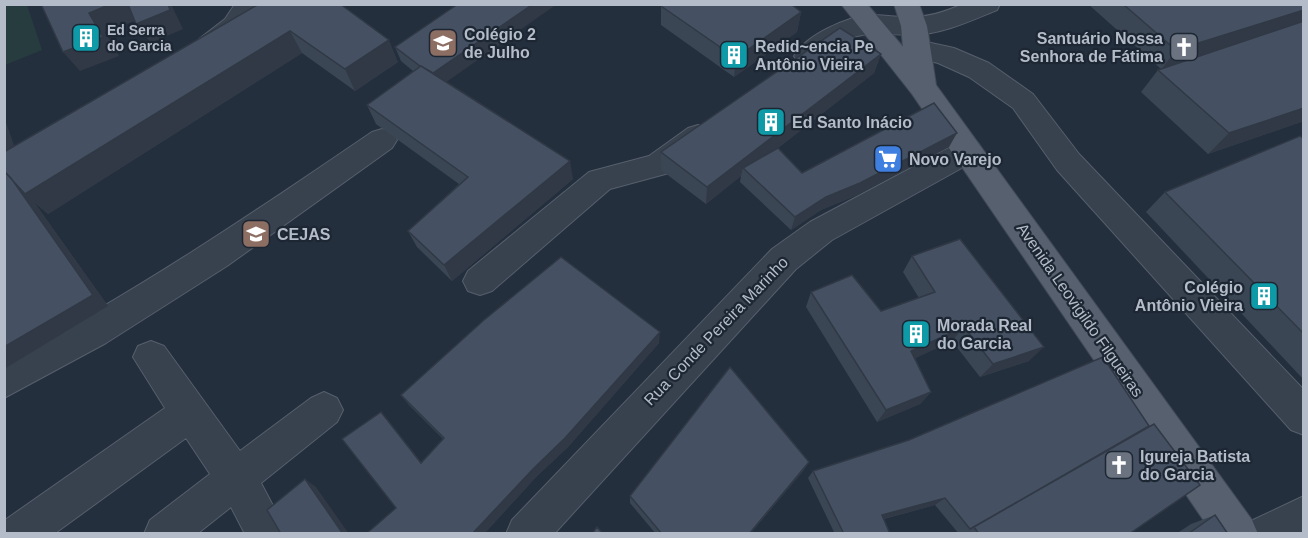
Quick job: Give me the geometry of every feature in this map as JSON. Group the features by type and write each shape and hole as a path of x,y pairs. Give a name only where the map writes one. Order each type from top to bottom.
{"main road":[{"name":"Avenida Leovigildo Filgueiras","path":"861,14 922,87 1238,534"},
{"name":"Avenida Leovigildo Filgueiras","path":"912,27 922,87"}],"street":[{"path":"187,60 234,25 249,4"},
{"path":"783,74 861,14 912,27 945,21 977,9 993,32"},
{"path":"912,27 945,55 979,70 1023,101 1068,162 1304,417"},
{"path":"480,281 600,180 658,165 715,123"},
{"path":"4,381 94,332 215,256 382,140"},
{"name":"Rua Conde Pereira Marinho","path":"526,534 784,259 821,231 968,151"},
{"path":"151,357 236,478 268,534"},
{"path":"164,534 324,410"},
{"path":"19,534 191,412"},
{"path":"1268,534 1304,516"}],"green space":[{"path":"5,4 27,5 42,50 5,65"}],"building":[{"path":"41,4 111,4 89,13 103,37 63,52"},
{"path":"128,4 168,4 170,10 136,24"},
{"path":"259,4 340,4 389,40 345,69 290,31 25,194 4,171 4,152"},
{"path":"458,4 533,4 433,73 395,47"},
{"name":"Redid~encia Pe Antônio Vieira","path":"663,4 791,4 801,12 736,58 661,6"},
{"path":"1123,4 1304,4 1304,10 1176,50"},
{"path":"1304,21 1304,108 1229,133 1158,70"},
{"name":"Ed Santo Inácio","path":"840,28 881,54 707,187 661,152"},
{"path":"421,66 570,161 444,265 408,231 468,177 367,105"},
{"path":"934,103 957,133 860,183 826,197 795,217 743,168 778,148 802,173"},
{"name":"Colégio Antônio Vieira","path":"1300,136 1304,139 1304,334 1165,192"},
{"path":"4,171 93,295 4,347"},
{"name":"Morada Real do Garcia","path":"960,239 1044,347 993,364 964,327 911,351 931,392 886,410 811,292 852,275 881,311 935,292 912,256"},
{"path":"561,257 660,332 565,438 472,534 366,534 396,508 342,439 381,412 421,463 444,438 401,395 484,320"},
{"path":"1103,357 1149,426 970,529 945,498 882,515 890,534 844,534 813,471 909,440"},
{"path":"730,367 809,462 749,534 662,534 630,496"},
{"name":"Igureja Batista do Garcia","path":"1154,424 1200,485 1129,534 979,534 974,527"},
{"path":"305,479 343,534 281,534 267,510"},
{"path":"1215,515 1228,534 1188,534"},
{"path":"597,527 603,534 592,534"}],"place":[{"name":"Ed Serra do Garcia","path":"86,38"},
{"name":"Colégio 2 de Julho","path":"443,43"},
{"name":"Santuário Nossa Senhora de Fátima","path":"1184,47"},
{"name":"Redid~encia Pe Antônio Vieira","path":"734,55"},
{"name":"Ed Santo Inácio","path":"771,122"},
{"name":"Novo Varejo","path":"888,159"},
{"name":"CEJAS","path":"256,234"},
{"name":"Colégio Antônio Vieira","path":"1264,296"},
{"name":"Morada Real do Garcia","path":"916,334"},
{"name":"Igureja Batista do Garcia","path":"1119,465"}]}
